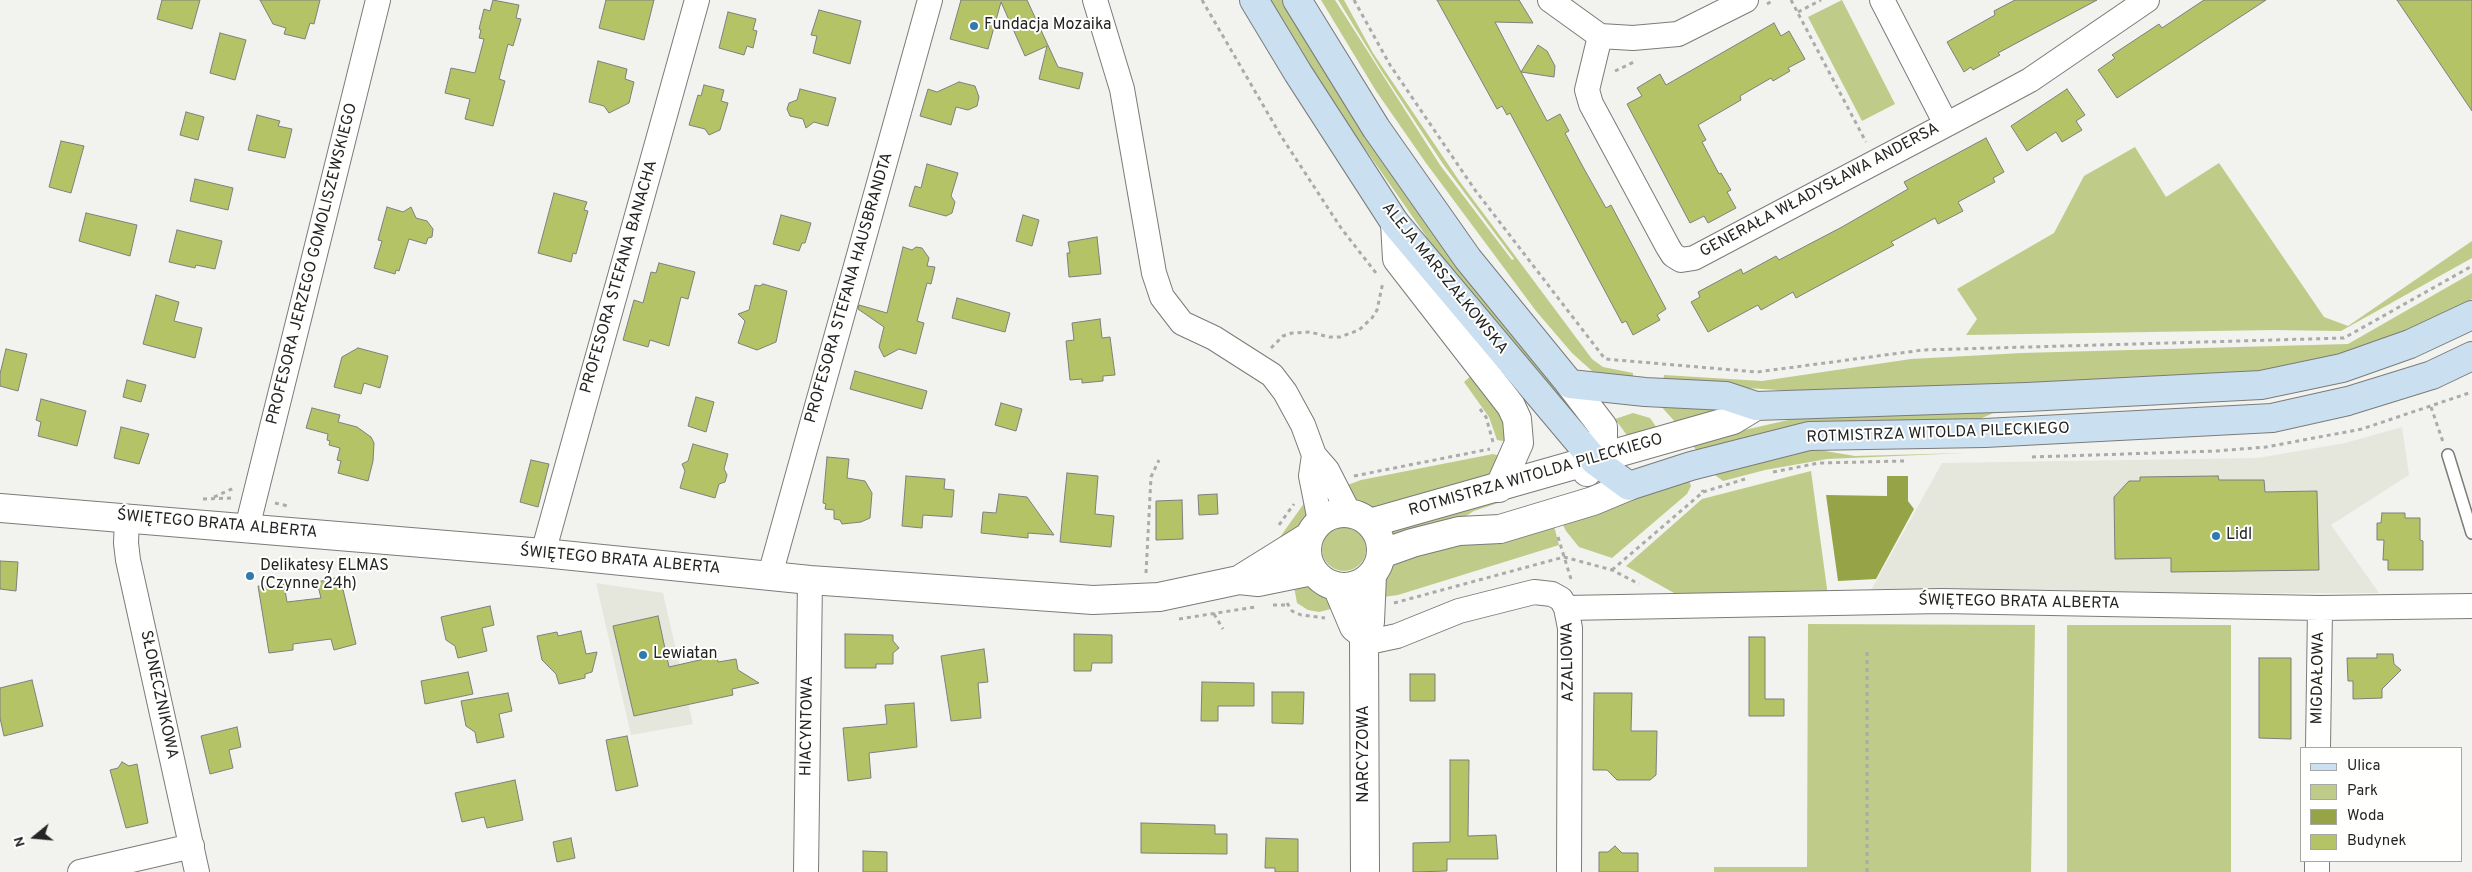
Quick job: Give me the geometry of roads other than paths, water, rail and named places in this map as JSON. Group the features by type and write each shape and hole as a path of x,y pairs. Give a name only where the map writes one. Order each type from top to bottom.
{"main road":[{"name":"ALEJA MARSZAŁKOWSKA","path":"1254,0 1298,74 1395,223 1595,461 1629,486"},
{"name":"ALEJA MARSZAŁKOWSKA","path":"1297,0 1376,128 1463,252 1570,384"},
{"name":"ROTMISTRZA WITOLDA PILECKIEGO","path":"1570,384 1645,392 1726,396 1756,406 2027,397 2261,385 2342,368 2410,344 2472,315"},
{"name":"ROTMISTRZA WITOLDA PILECKIEGO","path":"1629,486 1691,466 1809,436 1986,433 2272,418 2348,401 2432,375 2472,356"}],"street":[{"name":"PROFESORA JERZEGO GOMOLISZEWSKIEGO","path":"247,528 378,0"},
{"name":"PROFESORA STEFANA BANACHA","path":"543,553 697,0"},
{"name":"PROFESORA STEFANA HAUSBRANDTA","path":"770,575 930,0"},
{"path":"1095,0 1122,90 1154,273 1162,297 1182,324 1224,344 1272,375 1285,392 1314,455 1327,470 1360,518 1379,537 1377,564 1362,583 1350,588 1337,587 1323,582 1312,571 1306,549 1314,529 1311,476 1314,455"},
{"path":"1550,0 1600,36 1633,38 1678,34 1754,3"},
{"path":"1882,0 1946,124"},
{"name":"GENERAŁA WŁADYSŁAWA ANDERSA","path":"1600,36 1587,90 1591,104 1668,247 1673,255 1681,260 1694,258 2030,80 2147,0"},
{"path":"1395,223 1397,259 1511,406 1517,419 1519,444 1499,488"},
{"path":"1458,531 1493,508 1572,485 1588,471 1595,461 1603,440 1603,427 1570,384"},
{"name":"ROTMISTRZA WITOLDA PILECKIEGO","path":"1360,518 1499,488 1595,461 1733,420 1756,406"},
{"name":"ROTMISTRZA WITOLDA PILECKIEGO","path":"1377,564 1412,543 1458,531 1500,529 1593,501 1629,486"},
{"name":"ŚWIĘTEGO BRATA ALBERTA","path":"0,508 543,553 810,580 1093,600 1159,597 1239,580 1258,582 1312,571"},
{"path":"1314,529 1334,514 1360,518"},
{"name":"SŁONECZNIKOWA","path":"126,517 128,560 197,872"},
{"name":"ŚWIĘTEGO BRATA ALBERTA","path":"1239,580 1255,568 1277,558 1314,529"},
{"name":"NARCYZOWA","path":"1366,872 1364,639 1370,622 1377,564"},
{"name":"HIACYNTOWA","path":"801,871 810,580"},
{"path":"1337,587 1354,627 1364,639"},
{"name":"AZALIOWA","path":"1364,639 1397,636 1458,611 1534,592 1556,596 1573,608 1570,628 1569,872"},
{"name":"ŚWIĘTEGO BRATA ALBERTA","path":"1573,608 1942,601 2320,608 2472,606"},
{"name":"MIGDAŁOWA","path":"2318,747 2320,608"},
{"path":"80,872 192,846"}],"lane":[{"path":"2448,455 2472,533"}],"water":[{"path":"1887,476 1908,476 1908,501 1914,509 1876,579 1838,581 1826,495 1887,496"}],"place":[{"name":"Fundacja Mozaika","path":"974,26"},
{"name":"Lidl","path":"2216,536"},
{"name":"Delikatesy ELMAS (Czynne 24h)","path":"250,576"},
{"name":"Lewiatan","path":"643,655"}]}
